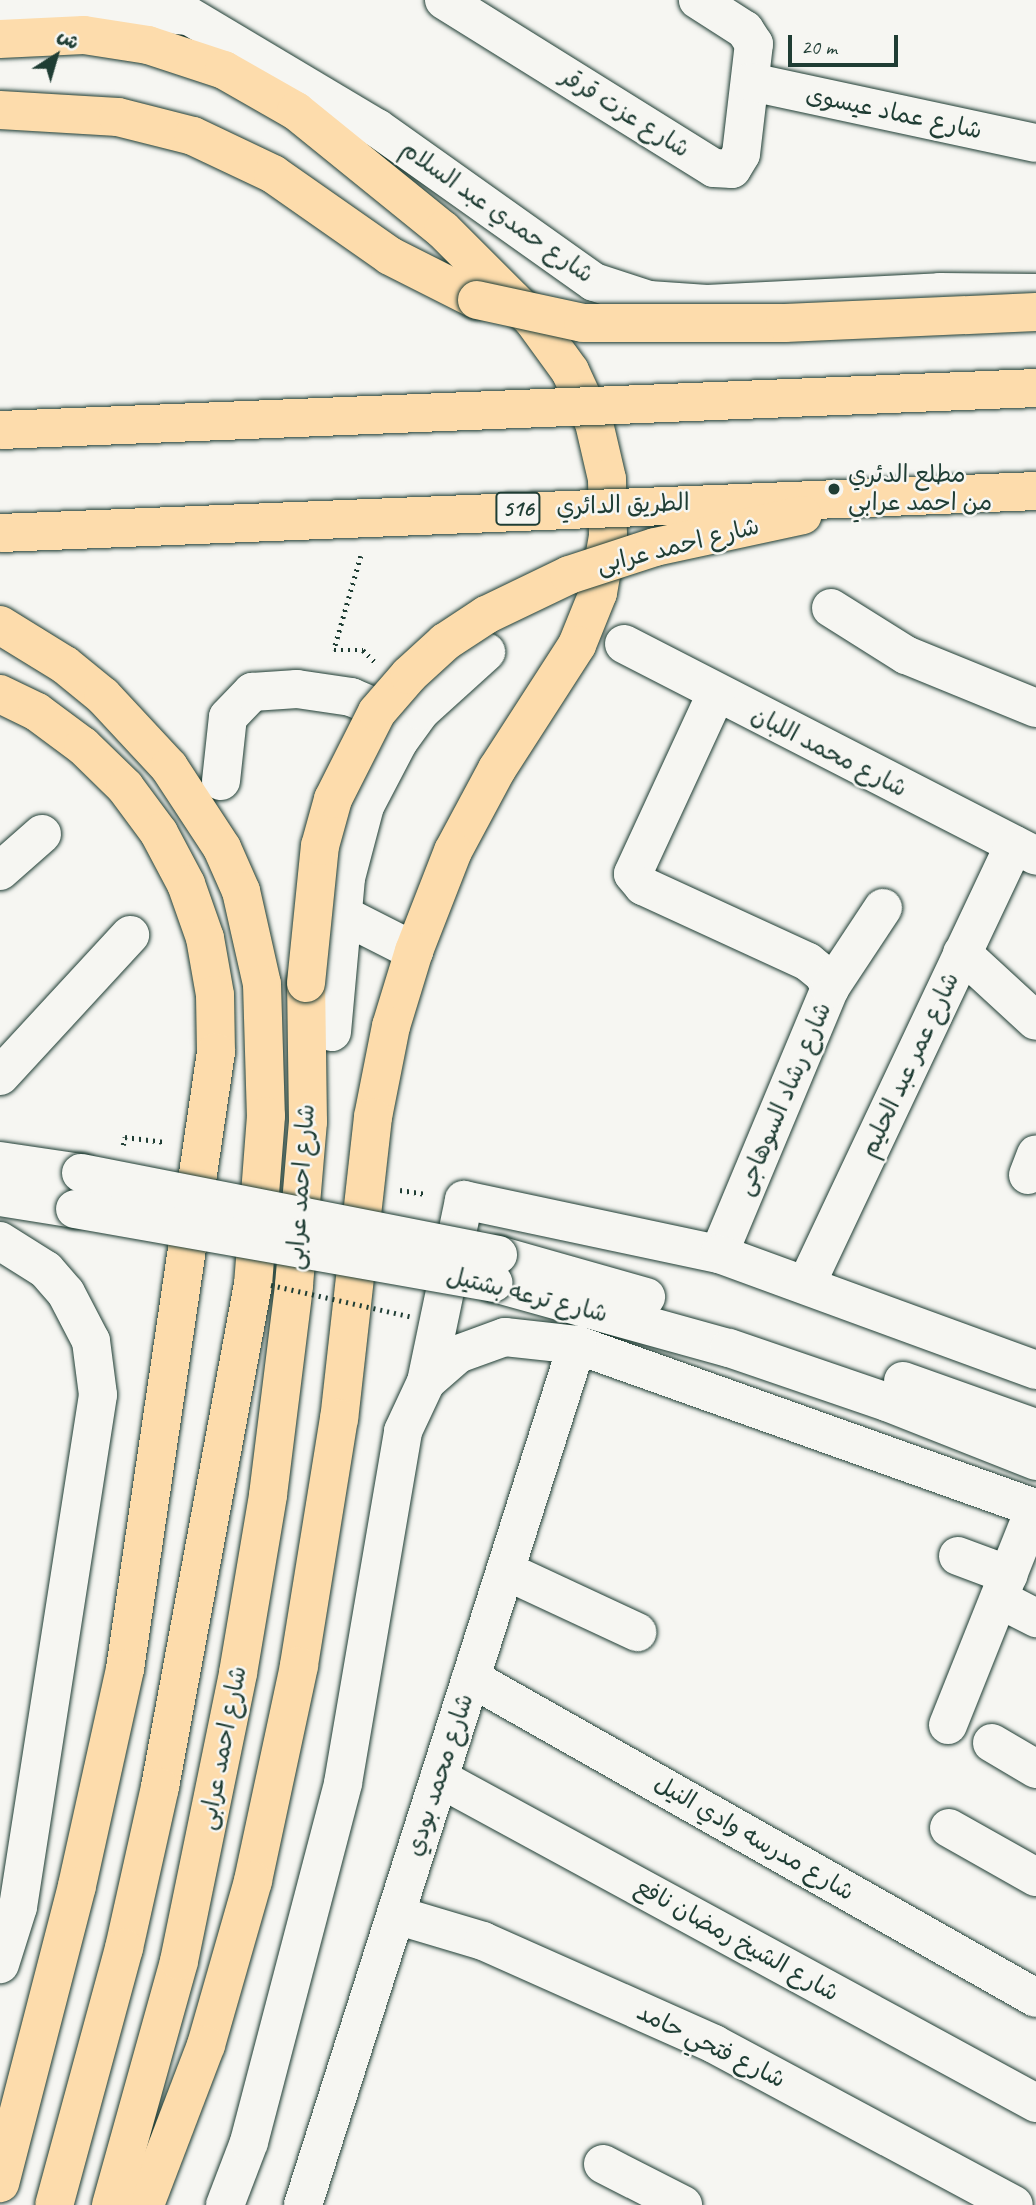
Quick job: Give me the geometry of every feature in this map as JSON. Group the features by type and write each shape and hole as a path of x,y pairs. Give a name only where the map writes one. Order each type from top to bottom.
{"highway":[{"path":"0,38 51,34 116,39 224,70 300,98 443,230 533,320 570,371 594,423 607,479 608,536 598,593 577,645 474,809 414,951 381,1072 365,1184 337,1431 299,1666 267,1814 206,2045 145,2205"},
{"path":"0,110 118,117 193,136 273,174 390,256 477,300 583,323 785,323 1036,312"},
{"path":"0,430 1036,388"},
{"name":"الطريق الدائري","path":"0,533 549,507 870,499 1036,491"},
{"name":"شارع احمد عرابى","path":"111,2205 180,1961 239,1673 268,1495 294,1284 308,1122 306,983 320,846 333,799 377,712 445,642 486,615 569,575 655,547 870,499"},
{"name":"شارع احمد عرابى","path":"0,625 65,665 103,696 169,766 222,848 241,891 262,984 266,1116 253,1284 160,1787 124,1948 54,2205"},
{"path":"0,694 37,712 83,746 125,787 159,833 186,884 205,938 215,995 215,1041 125,1669 77,1886 0,2183"}],"street":[{"name":"شارع عزت قرقر","path":"443,0 723,171 738,163 751,82"},
{"path":"698,0 751,36 755,52 751,82"},
{"path":"0,6 41,3 175,8"},
{"name":"شارع حمدي عبد السلام","path":"175,8 300,98 377,128 594,282 649,300 708,304 940,292 1036,293"},
{"name":"شارع عماد عيسوى","path":"751,82 1036,143"},
{"path":"831,608 906,654 1036,708"},
{"name":"شارع محمد اللبان","path":"624,644 716,694 1025,850"},
{"path":"332,1032 346,878 365,806 412,723 441,690 486,652"},
{"path":"221,781 228,717 252,692 297,689 351,697 412,723"},
{"name":"شارع رشاد السوهاجى","path":"716,694 634,865 633,874 643,886 808,962 823,974 830,988 719,1254"},
{"path":"0,871 42,834"},
{"name":"شارع عمر عبد الحليم","path":"806,1285 962,953 1025,850"},
{"path":"830,988 883,908"},
{"path":"343,915 414,951"},
{"path":"0,1076 130,936"},
{"path":"962,953 1036,1021"},
{"name":"شارع ترعه بشتيل","path":"0,1161 78,1191 496,1269 774,1336 1036,1428"},
{"name":"شارع ترعه بشتيل","path":"0,1197 78,1191"},
{"path":"225,2205 249,2142 343,1783 403,1432 426,1382 464,1200 719,1254 1036,1369"},
{"path":"0,1241 46,1270 66,1293 91,1341 98,1395 0,1964"},
{"name":"شارع ترعه بشتيل","path":"496,1269 887,1402 1036,1461"},
{"path":"426,1382 458,1354 505,1336 577,1345 1036,1508 948,1725"},
{"name":"شارع محمد بودي","path":"303,2205 577,1345"},
{"path":"958,1556 1004,1587 1036,1618"},
{"path":"506,1571 637,1632"},
{"name":"شارع مدرسه وادي النيل","path":"471,1678 1036,1998"},
{"path":"992,1744 1036,1769"},
{"name":"شارع الشيخ رمضان نافع","path":"439,1778 1036,2103"},
{"path":"949,1828 1036,1877"},
{"name":"شارع فتحي حامد","path":"396,1914 483,1941 714,2043 1014,2205"},
{"path":"603,2164 683,2205"}],"path":[{"path":"334,650 351,590"},
{"path":"365,1184 464,1200"},
{"path":"268,1285 413,1317"}],"place":[{"name":"مطلع الدئري من احمد عرابي","path":"834,489"}]}
